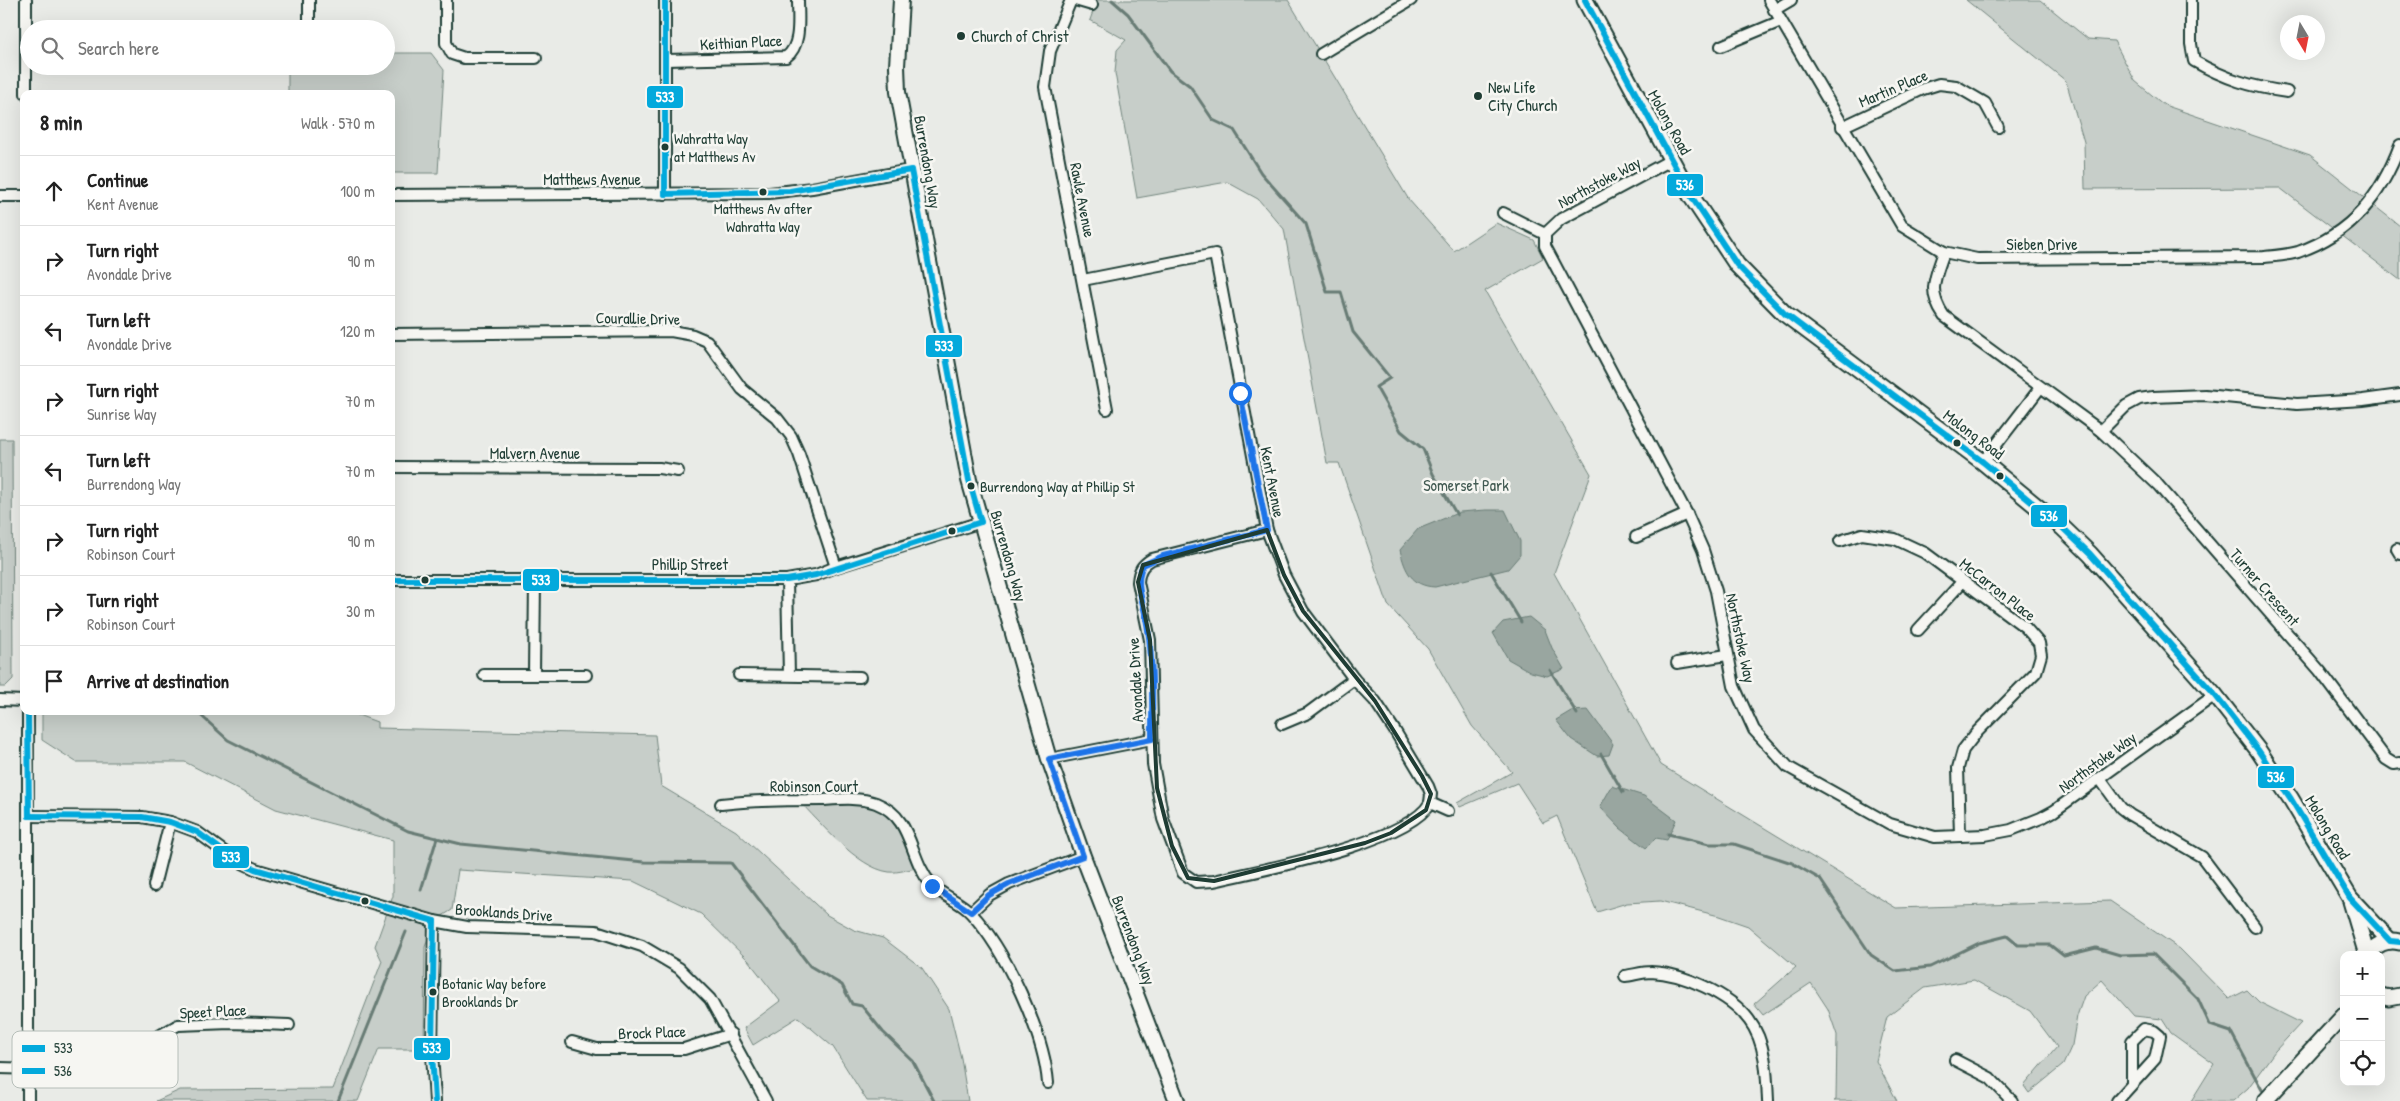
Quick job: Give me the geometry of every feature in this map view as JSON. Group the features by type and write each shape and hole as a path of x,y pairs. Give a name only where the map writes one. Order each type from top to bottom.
{"highway":[{"name":"Molong Road","path":"1585,0 1671,160 1713,231 1738,264 1766,297 1817,339 1984,462 2063,528 2090,554 2215,695 2258,750 2291,799 2350,898 2366,951"},
{"name":"Molong Road","path":"2350,898 2397,941"},
{"path":"2371,951 2376,946 2397,941"}],"main road":[{"name":"Burrendong Way","path":"901,0 897,56 898,92 969,480 1049,759 1083,856 1177,1101"},
{"path":"2266,1101 2340,1019"}],"street":[{"path":"26,0 26,20"},
{"path":"309,20 310,0"},
{"path":"446,0 446,43 452,54 464,58 536,58"},
{"path":"665,194 666,0"},
{"name":"Keithian Place","path":"666,60 786,57 792,53 796,46 798,0"},
{"name":"Rawle Avenue","path":"1092,5 1073,0 1050,51 1045,87 1107,409"},
{"path":"1321,54 1396,4 1411,0"},
{"name":"Sieben Drive","path":"1769,0 1902,226 1944,252 1977,259 2264,257 2298,252 2345,227 2372,202 2389,174 2400,145"},
{"path":"1774,10 1791,0"},
{"path":"2191,0 2191,44 2194,61 2214,72 2252,87 2287,92"},
{"path":"1721,46 1781,21"},
{"path":"26,75 26,90"},
{"name":"Martin Place","path":"1842,127 1923,89 1939,84 1956,86 1985,104 1998,126"},
{"name":"Northstoke Way","path":"1671,160 1561,219 1545,234 1546,248 1687,514 1716,591 1734,686 1754,730 1788,767 1890,824 1935,836 1985,835 2011,830 2054,812 2215,695"},
{"name":"Matthews Avenue","path":"395,195 665,194 790,191 912,170"},
{"path":"0,196 20,196"},
{"path":"1503,213 1545,234"},
{"name":"Turner Crescent","path":"1944,252 1933,285 1935,303 1944,316 2101,431 2158,485 2320,671 2386,759 2394,764 2400,763"},
{"name":"Kent Avenue","path":"1083,280 1215,254 1267,530 1284,575 1303,610 1354,679 1375,702 1395,731 1428,786 1431,794 1430,803"},
{"name":"Courallie Drive","path":"395,334 671,332 693,334 707,341 742,389 776,418 791,436 799,454 836,567"},
{"path":"1984,462 2040,388"},
{"path":"2101,431 2126,406 2139,399 2153,397 2205,395 2297,404 2363,400 2400,394"},
{"name":"Malvern Avenue","path":"395,467 659,468 678,472"},
{"path":"1636,537 1687,514"},
{"name":"Phillip Street","path":"395,580 787,580 816,575 980,522"},
{"name":"Avondale Drive","path":"1267,530 1158,558 1143,565 1138,582 1150,640 1154,772 1163,819 1183,873 1196,882 1214,882 1365,843 1412,821 1426,810 1430,803"},
{"name":"McCarron Place","path":"1840,541 1862,534 1895,539 1925,553 2025,627 2039,643 2041,655 2036,672 1977,732 1963,750 1958,768 1960,835"},
{"path":"534,674 535,580"},
{"path":"787,580 789,675"},
{"path":"1918,630 1963,581"},
{"path":"1677,663 1727,655"},
{"path":"484,675 586,675"},
{"path":"739,676 860,677"},
{"path":"1282,724 1308,713 1354,679"},
{"path":"0,700 20,701"},
{"path":"28,715 28,1031"},
{"path":"1049,759 1152,739"},
{"path":"2100,779 2121,808 2130,815 2202,857 2255,927"},
{"name":"Robinson Court","path":"721,804 750,801 851,799 875,802 894,813 910,836 920,867 932,886 971,912 1003,955 1018,987 1046,1062 1048,1083"},
{"path":"1430,803 1448,811"},
{"name":"Brooklands Drive","path":"29,816 142,816 170,822 197,832 234,859 255,869 434,921 467,927 596,931 642,946 679,968 710,999 731,1034 766,1101"},
{"path":"154,886 170,822"},
{"path":"971,912 989,895 1009,884 1083,856"},
{"path":"434,921 432,1053 435,1101"},
{"path":"1624,976 1651,972 1690,979 1723,997 1749,1019 1764,1060 1768,1101"},
{"name":"Speet Place","path":"169,1031 178,1026 230,1023 289,1025"},
{"path":"2117,1101 2155,1059 2160,1036 2154,1031 2144,1029 2132,1041 2132,1083"},
{"name":"Brock Place","path":"572,1042 597,1049 684,1049 731,1034"},
{"path":"1955,1060 1990,1078 2012,1101"},
{"path":"28,1088 28,1101"}],"highlighted area":[{"path":"1267,530 1284,575 1303,611 1375,701 1422,776 1431,794 1426,810 1391,833 1365,843 1214,881 1188,878 1172,846 1157,788 1150,640 1138,582 1143,565"}],"green space":[{"name":"Somerset Park","path":"1097,0 1288,0 1409,200 1454,251 1496,223 1534,240 1543,258 1485,291 1591,474 1554,573 1661,765 1896,908 2110,901 2180,949 2229,999 2247,990 2259,1002 2301,1023 2275,1051 2248,1088 2233,1101 2191,1101 2214,1064 2171,1033 2162,1019 2134,1016 2102,980 2084,996 2077,1016 2072,1045 2063,1065 2029,1093 2024,1086 2057,1047 2030,1011 1974,980 1925,988 1887,1017 1876,1061 1897,1101 1834,1101 1836,1100 1837,1035 1828,1009 1811,983 1763,1015 1754,1004 1796,967 1748,926 1719,916 1660,901 1627,903 1597,912 1557,816 1543,823 1517,783 1460,807 1457,803 1512,772 1472,726 1428,649 1388,605 1339,463 1327,463 1284,229 1258,199 1227,182 1137,198 1115,73 1117,50 1126,40 1090,20"},
{"path":"1966,0 2040,0 2088,39 2114,41 2135,81 2164,105 2310,155 2400,226 2400,280 2280,188 2085,189 2084,142 2066,81"},
{"path":"395,53 431,53 444,70 438,173 395,173 395,90 288,90 288,75 395,75"},
{"path":"0,439 12,439 13,679 5,687 0,687"},
{"path":"42,715 358,715 377,722 377,728 655,735 661,786 736,831 827,915 854,930 883,938 922,968 949,1009 961,1058 968,1101 867,1101 833,1047 798,1017 753,1045 744,1028 780,1001 748,960 701,914 633,881 458,870 452,910 434,921 425,947 424,1049 379,1049 358,1101 156,1101 180,1090 333,1089 382,961 375,946 393,896 393,840 276,809 185,762 76,762 42,740"},
{"path":"851,799 894,813 920,867 889,872 877,869 864,862 840,843 798,800"}],"shaded area":[{"path":"1505,510 1520,541 1520,555 1508,569 1435,587 1420,584 1410,576 1400,550 1418,529 1460,512"},
{"path":"1529,617 1545,630 1552,648 1564,669 1547,676 1531,672 1508,659 1493,633 1503,622"},
{"path":"1588,710 1613,744 1609,755 1597,756 1571,739 1556,720 1571,711"},
{"path":"1612,786 1644,796 1676,820 1667,840 1656,838 1646,848 1620,828 1600,807"}],"waterway":[{"path":"1112,0 1128,14 1170,71 1190,86 1213,120 1234,130 1261,173 1306,224 1327,292 1341,292 1353,332 1390,378 1376,387 1401,431 1423,449 1433,474 1457,515"},
{"path":"1491,572 1521,622"},
{"path":"1550,670 1577,714"},
{"path":"200,715 228,740 408,831 461,844 644,862 731,863 810,966 842,985 852,1004 862,1006 883,1032 913,1061 934,1101"},
{"path":"1601,754 1623,792"},
{"path":"1668,834 1709,844 1734,844 1792,863 1820,879 1871,955 1895,971 1930,967 1979,943 2007,936 2018,945 2050,945 2064,956 2096,948 2120,955 2153,954 2198,999 2210,1025 2231,1032 2262,1090"},
{"path":"421,890 437,838"},
{"path":"338,1101 406,932"}],"transit line":[{"name":"533","path":"665,0 665,194"},
{"name":"536","path":"1585,0 1691,196 1737,265 1785,314 1983,462 2063,528 2090,554 2215,695 2258,750 2291,799 2350,898 2390,941 2400,942"},
{"name":"533","path":"911,170 969,480 981,522"},
{"name":"533","path":"665,194 790,191 911,170"},
{"name":"533","path":"395,580 787,580 816,575 981,522"},
{"name":"533","path":"28,715 29,816"},
{"name":"533","path":"29,816 142,817 170,822 197,832 234,859 255,869 434,921"},
{"name":"533","path":"434,921 432,1053 435,1101"}],"place":[{"name":"Church of Christ","path":"961,36"},
{"name":"New Life City Church","path":"1478,96"},
{"name":"Wahratta Way at Matthews Av","path":"665,147"},
{"name":"Matthews Av after Wahratta Way","path":"763,192"},
{"name":"Burrendong Way at Phillip St","path":"971,486"},
{"name":"Botanic Way before Brooklands Dr","path":"433,992"}],"route":[{"path":"932,886 971,912 989,895 1009,884 1083,856 1049,759 1152,739 1153,696 1150,640 1138,582 1139,572 1143,565 1163,556 1267,530 1240,393"}]}
